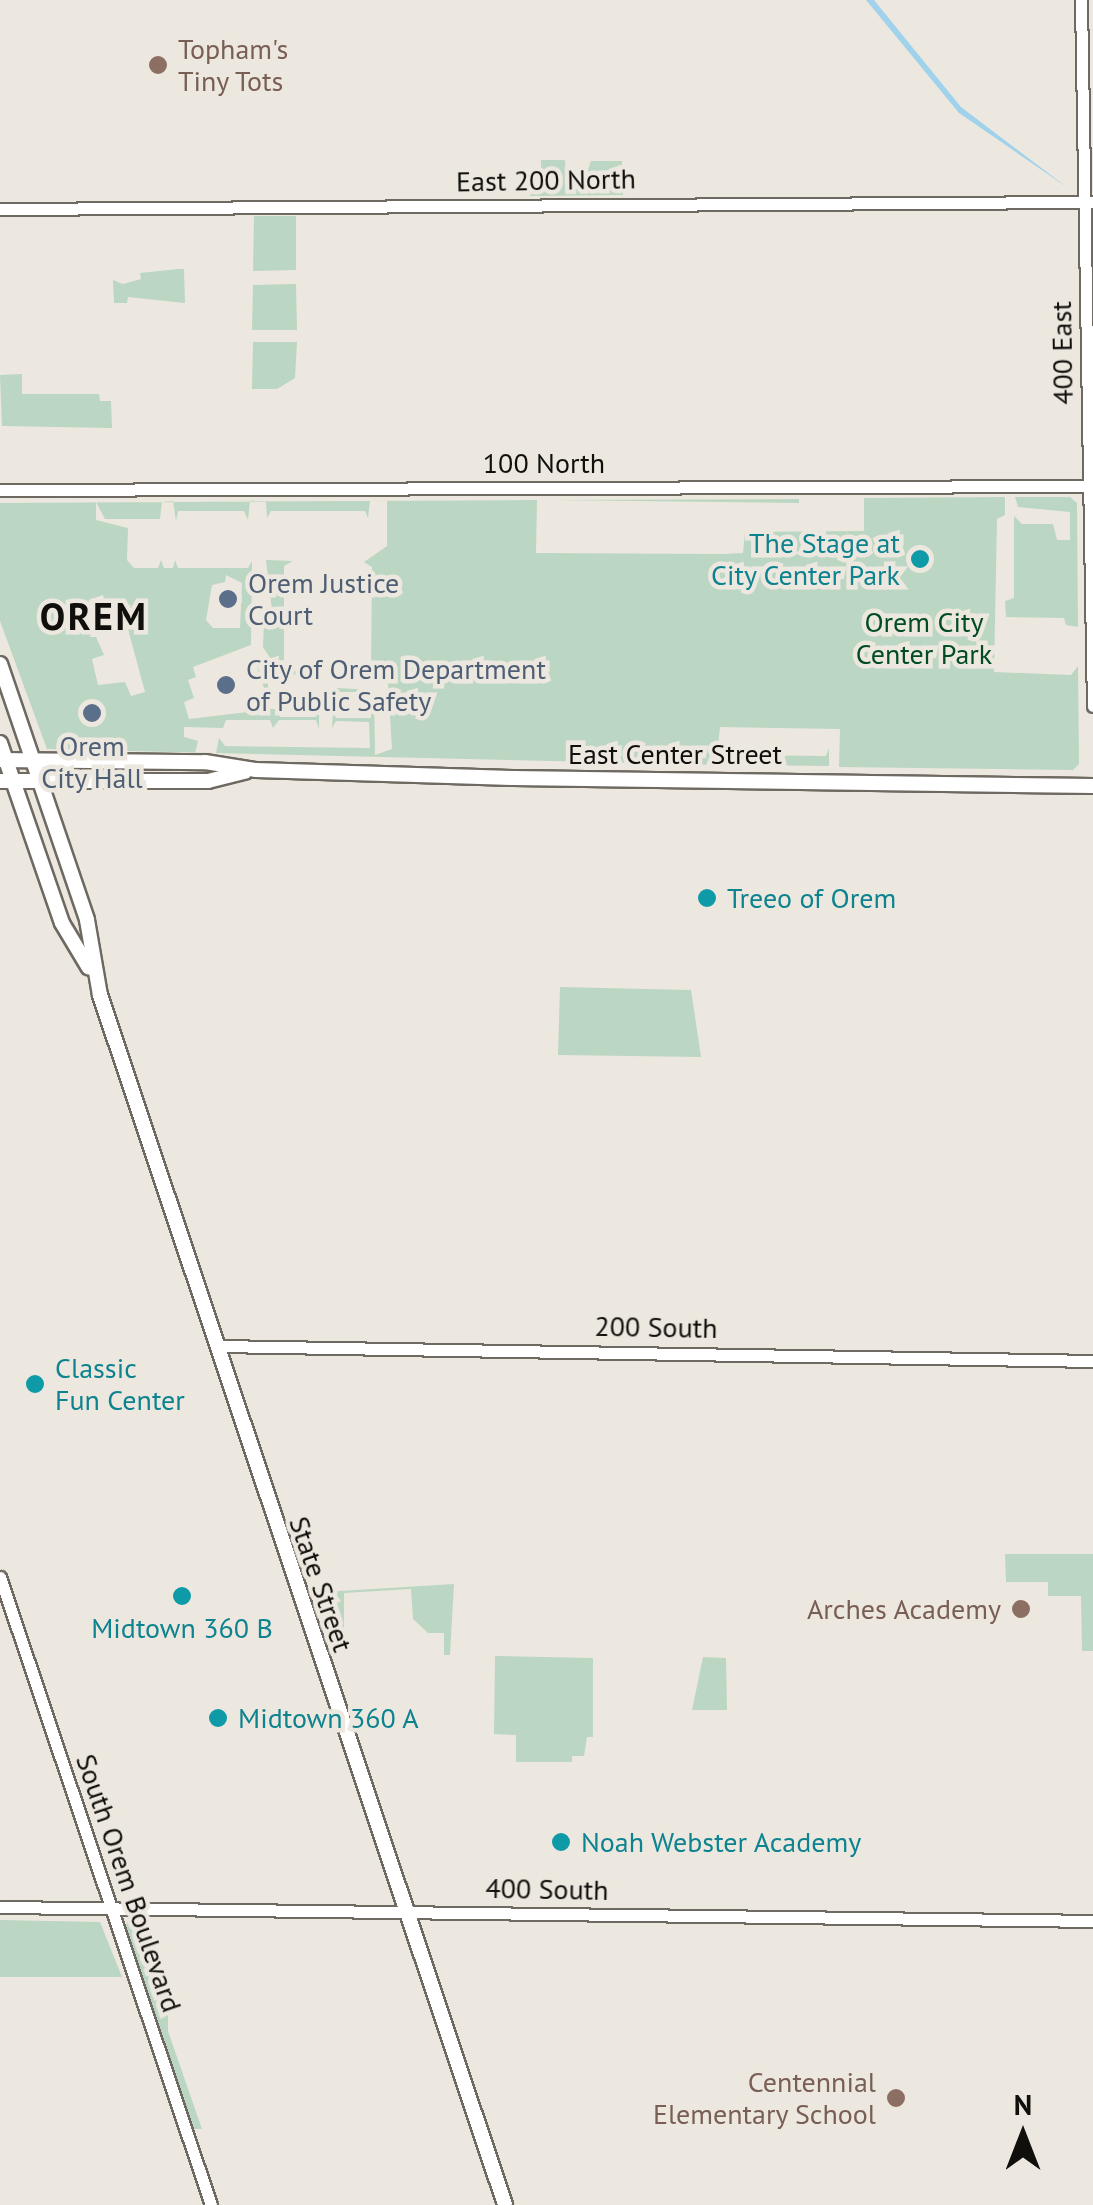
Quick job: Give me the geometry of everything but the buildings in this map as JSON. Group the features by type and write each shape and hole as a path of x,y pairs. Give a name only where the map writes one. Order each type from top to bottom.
{"main road":[{"name":"State Street","path":"0,664 87,920 94,978"},
{"name":"State Street","path":"0,743 6,781 62,922 94,978 505,2205"},
{"name":"East Center Street","path":"3,760 205,762 256,770 1093,786"},
{"name":"East Center Street","path":"6,781 208,781 256,770"}],"street":[{"name":"400 East","path":"1082,0 1089,202 1088,486 1093,706"},
{"name":"East 200 North","path":"0,209 1089,202"},
{"name":"100 North","path":"0,490 1088,486"},
{"name":"200 South","path":"218,1346 1093,1361"},
{"name":"South Orem Boulevard","path":"0,1578 211,2205"},
{"name":"400 South","path":"0,1907 1093,1922"}],"green space":[{"path":"541,160 565,160 566,173 575,176 587,173 591,161 622,161 623,195 530,196 531,169 541,169"},
{"path":"254,216 296,216 296,270 253,271"},
{"path":"184,269 185,303 128,297 127,303 114,303 113,280 123,284 141,279 140,273"},
{"path":"296,284 297,330 252,330 253,285"},
{"path":"253,342 297,342 295,378 277,389 252,389"},
{"path":"22,374 22,394 99,394 100,401 111,401 112,428 2,426 0,375"},
{"name":"Orem City Center Park","path":"1005,497 1005,515 997,519 994,672 1071,675 1078,666 1079,764 1073,770 839,767 840,729 720,727 716,765 214,753 219,738 225,746 370,748 369,722 336,721 332,728 333,710 336,718 371,718 371,692 336,692 333,699 332,692 337,688 374,690 375,755 392,749 388,684 374,676 335,675 333,671 335,664 337,672 371,671 372,567 364,562 387,546 387,501 537,500 536,553 743,553 745,532 864,531 864,498"},
{"name":"Orem City Center Park","path":"1015,497 1070,497 1077,503 1078,627 1066,625 1064,618 1006,617 1005,601 1014,598 1014,516 1022,524 1053,524 1057,540 1070,540 1070,512 1018,507"},
{"path":"799,499 799,503 550,500"},
{"name":"Orem City Center Park","path":"370,501 368,518 365,511 271,511 267,518 266,502"},
{"path":"96,502 162,502 160,519 105,519"},
{"path":"96,502 96,520 128,528 127,560 134,568 158,568 161,560 164,568 173,568 175,560 178,568 248,568 252,561 251,645 193,667 196,677 188,680 194,698 184,702 189,719 256,711 256,695 265,691 257,667 268,683 269,709 277,709 280,717 316,717 319,710 319,729 316,720 279,720 273,728 270,720 226,720 223,728 184,727 184,737 198,741 195,753 47,749 0,621 0,503","holes":["226,575 242,583 240,628 213,628 206,620 212,585 225,582","103,595 107,608 131,605 125,618 145,692 131,696 125,682 98,685 92,659 104,655 96,637 89,637 94,632 86,620 89,600"]},
{"path":"173,502 250,502 248,520 244,511 178,511 176,521"},
{"path":"266,560 293,561 284,566 284,663 292,671 317,671 320,665 317,675 275,674 268,663 257,667 272,661 263,647 264,621 273,619"},
{"name":"Orem City Center Park","path":"730,747 733,755 826,756 829,748 829,766 732,765"},
{"path":"560,987 691,990 701,1057 558,1055"},
{"path":"1005,1554 1093,1554 1093,1651 1082,1651 1081,1596 1048,1596 1048,1582 1006,1582"},
{"path":"454,1584 450,1655 444,1655 444,1633 428,1633 413,1619 411,1589 344,1593 344,1630 337,1632 324,1592"},
{"path":"495,1656 593,1658 593,1737 587,1737 584,1756 572,1756 572,1762 516,1762 516,1735 494,1734"},
{"path":"703,1657 726,1658 727,1710 692,1710"},
{"path":"129,1916 136,1916 160,1994 168,1995 168,2031 202,2129 193,2129 126,1926"},
{"path":"0,1920 100,1922 122,1977 0,1977"}],"water":[{"path":"866,0 874,0 961,107 1068,188 959,113"}],"place":[{"name":"Topham's Tiny Tots","path":"158,65"},
{"name":"The Stage at City Center Park","path":"920,559"},
{"name":"Orem Justice Court","path":"228,599"},
{"name":"City of Orem Department of Public Safety","path":"226,685"},
{"name":"Orem City Hall","path":"92,713"},
{"name":"Treeo of Orem","path":"707,898"},
{"name":"Classic Fun Center","path":"35,1384"},
{"name":"Midtown 360 B","path":"182,1596"},
{"name":"Arches Academy","path":"1021,1609"},
{"name":"Midtown 360 A","path":"218,1718"},
{"name":"Noah Webster Academy","path":"561,1842"},
{"name":"Centennial Elementary School","path":"896,2098"}],"district":[{"name":"OREM","path":"94,616"}]}
